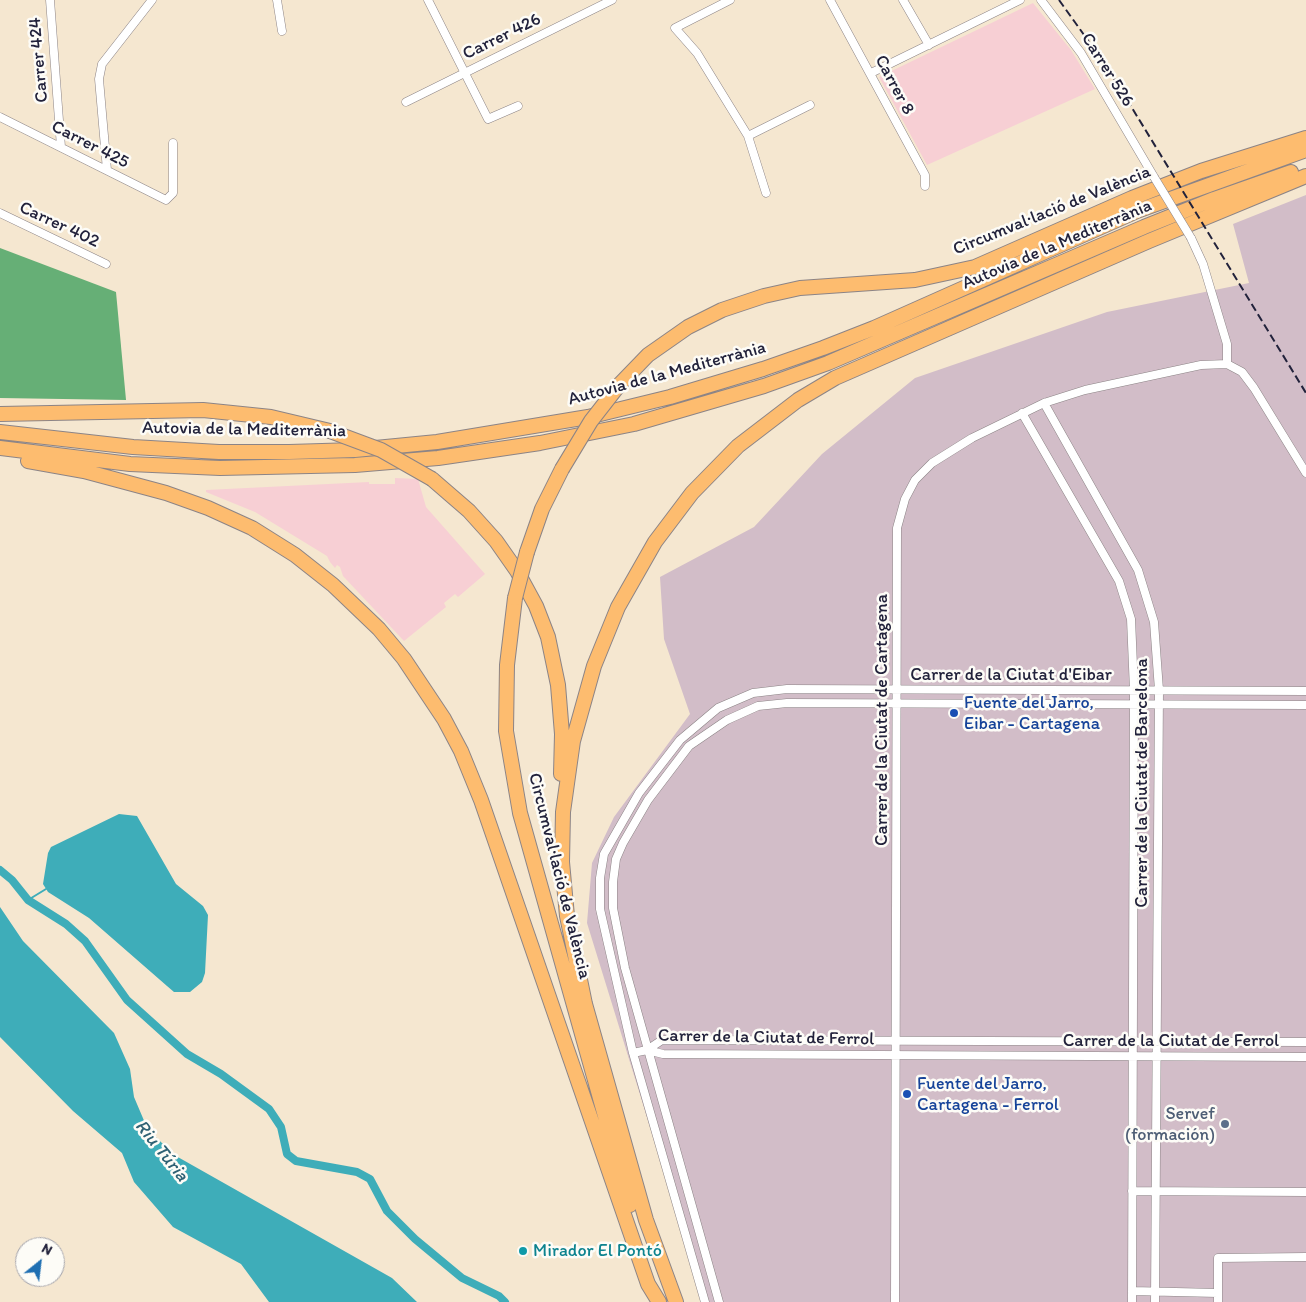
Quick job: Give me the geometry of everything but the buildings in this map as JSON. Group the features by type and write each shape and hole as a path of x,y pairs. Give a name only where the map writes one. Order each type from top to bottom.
{"highway":[{"name":"Circumval·lació de València","path":"658,1302 520,813 506,732 507,665 515,598 527,552 542,509 562,469 591,421 619,385 648,355 688,327 722,310 764,296 800,288 915,280 974,267 1132,198 1201,171 1306,138"},
{"name":"Autovia de la Mediterrània","path":"0,432 132,447 219,452 289,452 354,450 437,442 588,417 680,394 823,348 874,328 1137,212 1306,150"},
{"name":"Autovia de la Mediterrània","path":"0,448 130,464 220,468 327,466 438,458 540,443 634,424 764,386 828,362 1144,227 1214,199 1306,167"},
{"name":"Circumval·lació de València","path":"676,1302 646,1220 581,986 566,916 562,862 563,812 573,741 594,666 618,607 660,535 692,494 738,446 798,400 835,378 1149,241 1306,176"},
{"path":"0,414 204,410 271,417 330,431 354,439 398,459 442,487 480,523 506,555 526,588 542,620 558,685 562,734 560,794 563,812"},
{"path":"0,456 84,472 166,493 208,508 252,528 295,555 333,585 379,629 404,659 444,719 460,751 480,800 645,1275 658,1302"}],"street":[{"name":"Carrer 424","path":"50,0 62,147"},
{"path":"107,170 99,79 102,64 152,0"},
{"path":"277,0 282,31"},
{"path":"428,0 488,119 518,106"},
{"name":"Carrer 426","path":"406,102 600,2 612,0"},
{"path":"730,0 675,28 697,53 748,136 766,193"},
{"name":"Carrer 8","path":"830,0 925,174 925,186"},
{"path":"903,0 929,45"},
{"path":"871,73 1020,0"},
{"name":"Carrer 526","path":"1041,0 1081,53 1142,159 1191,238 1202,264 1227,344 1227,364"},
{"path":"748,136 810,105"},
{"name":"Carrer 425","path":"0,117 166,200 173,193 173,143"},
{"name":"Carrer 402","path":"0,213 106,264"},
{"path":"1227,364 1242,372 1254,388 1306,473"},
{"name":"Carrer de la Ciutat de Cartagena","path":"894,1302 897,528 905,498 915,480 932,464 972,438 1044,403 1085,390 1191,367 1227,364"},
{"name":"Carrer de la Ciutat de Barcelona","path":"1044,403 1138,570 1154,622 1159,690 1155,1302"},
{"name":"Carrer de la Ciutat de Barcelona","path":"1022,413 1119,581 1130,619 1134,690 1132,1302"},
{"name":"Carrer de la Ciutat d'Eibar","path":"705,1302 633,1053 600,909 600,878 604,854 639,793 680,740 718,708 753,693 787,689 1306,691"},
{"name":"Carrer de la Ciutat d'Eibar","path":"719,1302 647,1050 617,936 613,908 613,882 616,859 623,842 648,800 689,746 727,720 758,706 787,703 1306,705"},
{"name":"Carrer de la Ciutat de Ferrol","path":"647,1050 662,1040 1306,1042"},
{"path":"633,1053 647,1050"},
{"name":"Carrer de la Ciutat de Ferrol","path":"647,1050 663,1054 1306,1057"},
{"path":"1132,1191 1306,1192"},
{"path":"1218,1302 1218,1258 1306,1256"},
{"path":"1132,1292 1218,1293"}],"shaded area":[{"path":"1033,3 1071,50 1095,89 927,165 879,77"},
{"path":"1306,195 1306,1302 704,1302 587,923 592,863 614,817 690,714 664,639 660,577 754,527 822,454 915,378 1107,312 1249,283 1233,224"},
{"path":"395,478 418,479 426,507 485,574 458,597 455,594 444,603 446,607 404,641 343,576 340,567 337,565 335,568 327,556 255,512 206,492 206,490 369,482 369,484 395,484"}],"green space":[{"path":"0,248 116,292 126,400 0,398"}],"water":[{"path":"119,814 137,816 176,884 203,906 208,915 205,973 202,982 190,992 174,992 89,918 48,892 43,884 48,853 51,847"},
{"name":"Riu Túria","path":"0,907 23,941 114,1033 130,1069 134,1097 148,1130 176,1156 392,1278 417,1302 269,1302 241,1264 173,1227 134,1182 122,1153 73,1111 0,1037"}],"waterway":[{"path":"0,870 12,880 28,900 66,924 85,941 127,1000 187,1054 221,1074 269,1109 281,1127 287,1154 296,1161 357,1172 370,1179 387,1211 415,1239 462,1278 499,1296 505,1302"},
{"path":"28,900 46,889"}],"railway":[{"path":"1059,0 1107,67 1306,393"}],"place":[{"name":"Fuente del Jarro, Eibar - Cartagena","path":"954,713"},
{"name":"Fuente del Jarro, Cartagena - Ferrol","path":"907,1094"},
{"name":"Servef (formación)","path":"1225,1124"},
{"name":"Mirador El Pontó","path":"523,1251"}]}
